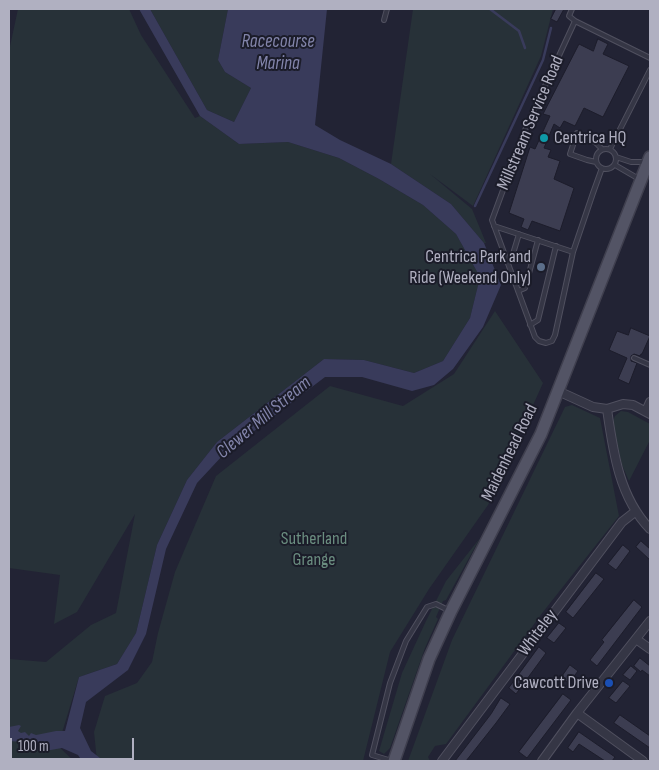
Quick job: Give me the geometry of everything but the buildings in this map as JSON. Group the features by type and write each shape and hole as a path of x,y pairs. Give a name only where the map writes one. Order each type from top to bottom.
{"main road":[{"name":"Maidenhead Road","path":"394,761 429,659 450,611 541,434 649,160"}],"street":[{"path":"558,392 593,406 607,409 623,404 648,412 650,402"},
{"path":"607,409 613,452 624,488 636,511 650,529"},
{"name":"Whiteley","path":"441,758 622,522 636,511"},
{"path":"542,761 577,713 650,621"},
{"path":"636,639 650,649"},
{"path":"577,713 643,761"}],"lane":[{"path":"384,20 386,9"},
{"path":"572,9 569,16 575,21 650,58"},
{"name":"Millstream Service Road","path":"575,21 527,125 492,220 534,337 539,341 546,343 552,341 555,335 574,252 602,168"},
{"path":"610,149 650,70"},
{"path":"577,133 595,142 602,149 610,149 615,152 614,165 610,168 602,168 596,162 570,154 577,133"},
{"path":"596,162 596,156 602,149"},
{"path":"616,157 632,162 649,160"},
{"path":"614,165 640,180"},
{"path":"494,226 574,252"},
{"path":"506,260 512,258 519,234"},
{"path":"518,291 525,288 538,240"},
{"path":"530,325 538,320 556,246"},
{"path":"634,358 650,365"},
{"path":"394,761 372,755 390,683 406,641 427,607 436,604 450,611"}],"green space":[{"path":"18,9 129,9 141,35 195,118 200,116 239,144 288,142 339,158 379,179 423,205 456,234 480,277 470,318 443,361 414,373 364,360 324,359 217,442 187,480 157,545 136,633 117,664 79,677 58,746 74,761 9,761 9,659 46,662 91,625 116,613 135,514 77,612 54,624 60,575 9,568 9,51"},
{"path":"150,9 228,9 218,60 225,72 251,88 234,122 207,110"},
{"path":"413,9 553,9 541,56 473,206 430,174 472,209 486,243 451,204 391,164"},
{"name":"Sutherland Grange","path":"495,311 543,383 488,505 429,589 390,652 363,761 97,761 94,732 105,696 137,683 152,662 175,572 216,476 330,386 403,406 454,374"},
{"path":"572,405 600,418 619,516 543,612 446,744 435,746 428,757 430,761 408,761 452,640 565,407"},
{"path":"621,411 628,412 650,424 650,440 629,481 622,465 612,423 615,416"},
{"path":"480,538 446,600 443,601 390,748 384,754 379,751 402,673 446,581"}],"water":[{"path":"139,9 150,9 207,110 234,122 251,88 225,72 218,60 228,9 327,9 315,125 340,140 391,164 451,204 484,243 501,285 483,327 453,369 434,385 412,391 362,377 325,377 224,454 197,483 166,549 146,634 128,670 86,702 80,728 91,751 100,758 100,761 82,761 78,755 62,748 45,751 22,742 9,741 9,727 19,725 21,726 18,731 21,733 25,732 29,736 31,733 36,735 65,731 79,677 117,664 136,633 157,545 187,480 217,442 324,359 364,360 414,373 443,361 470,318 480,277 456,234 423,205 379,179 339,158 288,142 239,144 200,116"}],"waterway":[{"path":"490,9 519,31 525,48"},
{"path":"475,206 543,60 551,28"}],"place":[{"name":"Centrica HQ","path":"544,138"},
{"name":"Centrica Park and Ride (Weekend Only)","path":"541,267"},
{"name":"Cawcott Drive","path":"609,683"}],"water label":[{"name":"Racecourse Marina","path":"278,53"},
{"name":"Clewer Mill Stream","path":"264,418"}]}
